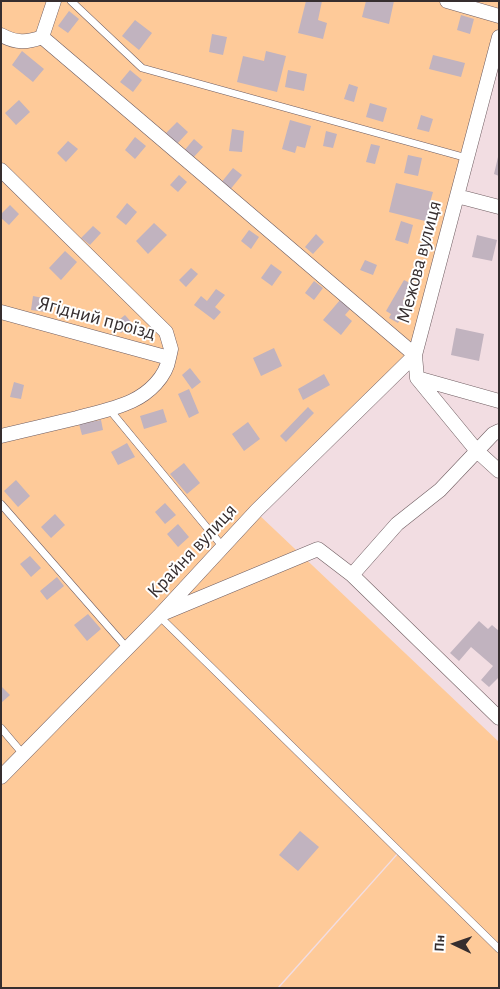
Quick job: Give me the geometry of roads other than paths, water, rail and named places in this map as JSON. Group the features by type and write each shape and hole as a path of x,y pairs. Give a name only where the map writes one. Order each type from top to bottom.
{"street":[{"path":"1,35 11,40 30,42 42,37 54,1"},
{"path":"447,1 499,16"},
{"path":"42,37 415,355"},
{"name":"Межова вулиця","path":"417,378 415,355 499,37"},
{"path":"1,170 166,332 171,349 169,358"},
{"path":"457,196 499,207"},
{"name":"Ягідний проїзд","path":"1,312 169,358 168,366 158,381 148,391 133,401 109,409 1,436"},
{"name":"Крайня вулиця","path":"1,777 159,616 257,510 415,355"},
{"path":"417,378 499,401"},
{"path":"417,378 477,451 499,471"},
{"path":"352,575 397,524 440,490 499,430"},
{"path":"159,616 318,549 352,575 499,718"}],"lane":[{"path":"71,1 142,68 467,158"},
{"path":"109,409 223,547"},
{"path":"1,504 127,648"},
{"path":"159,616 499,948"},
{"path":"1,728 24,754"}]}
